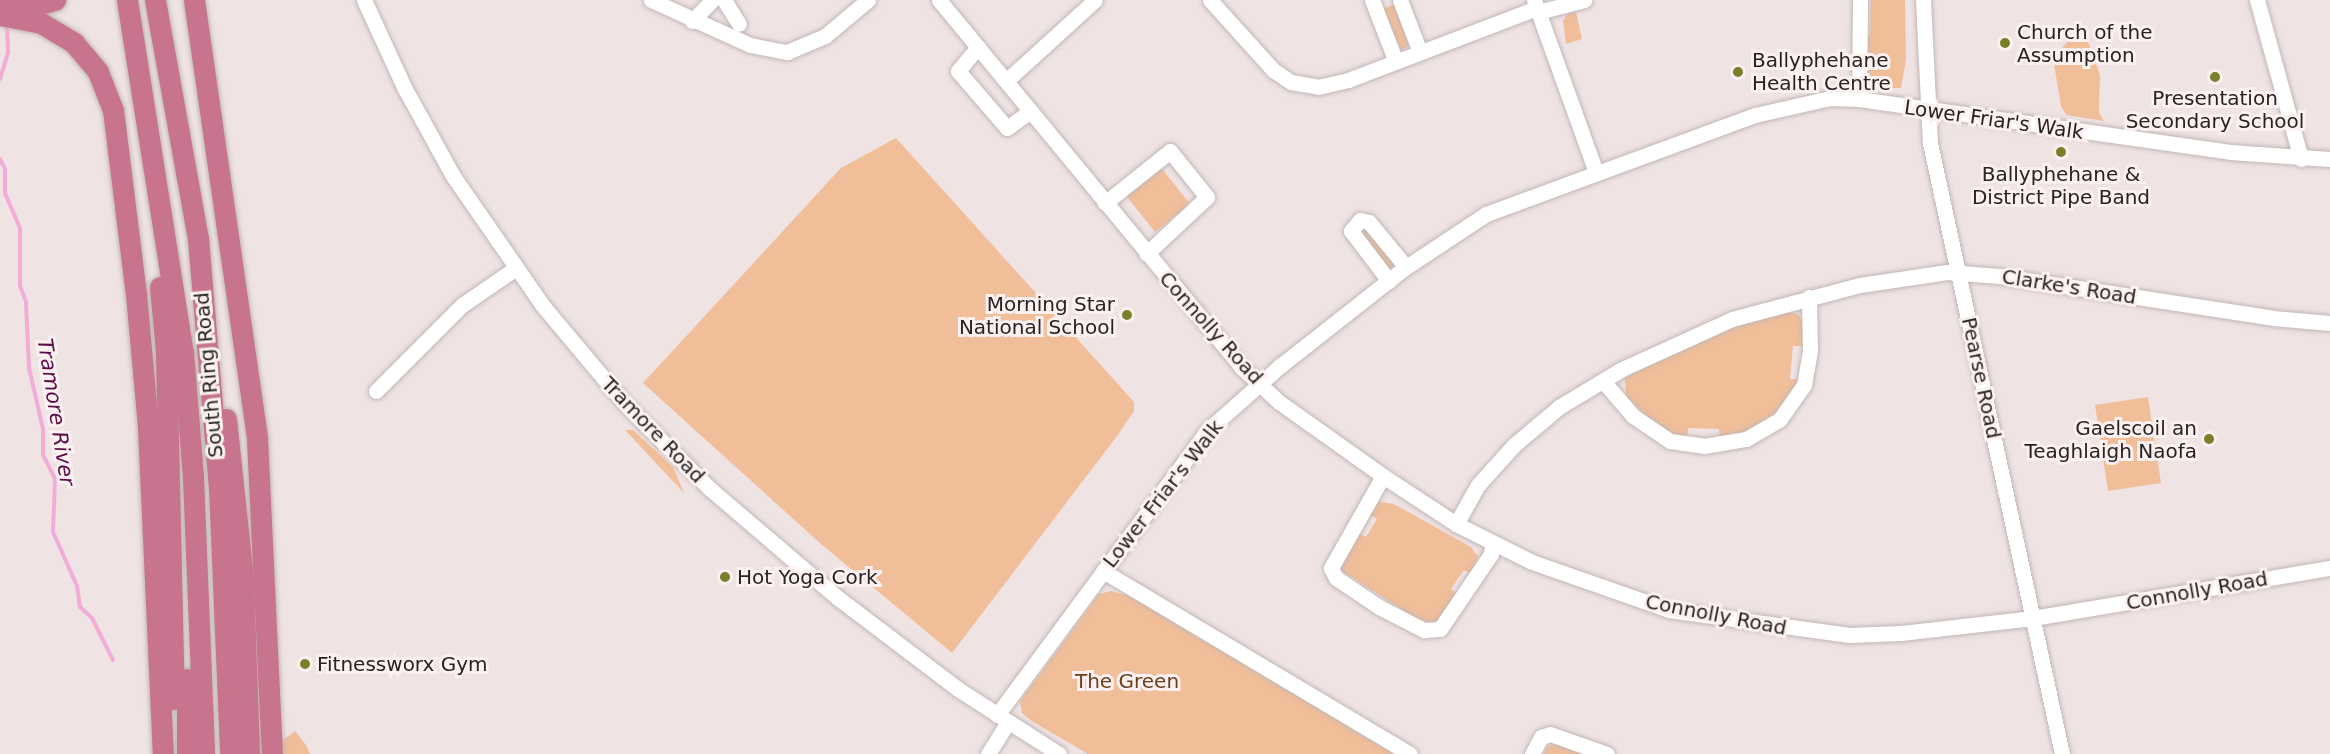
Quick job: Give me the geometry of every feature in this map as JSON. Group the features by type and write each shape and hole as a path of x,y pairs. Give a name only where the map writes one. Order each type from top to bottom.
{"highway":[{"path":"0,3 32,6 55,0"},
{"name":"South Ring Road","path":"127,0 139,62 183,352 193,477 204,754"},
{"name":"South Ring Road","path":"155,0 198,238 219,487 230,754"},
{"path":"194,0 257,438 272,754"},
{"path":"0,15 41,23 74,43 98,72 113,110 136,294 147,427 162,754"},
{"path":"139,62 166,352 175,754"},
{"path":"165,229 181,472 187,754"},
{"path":"198,238 234,473 243,579 249,754"}],"street":[{"name":"Tramore Road","path":"364,0 436,148 516,268 611,389 709,488 838,598 1002,719 1059,754"},
{"path":"651,0 692,21 750,45 787,52 825,36 868,0"},
{"path":"692,21 712,0"},
{"path":"724,0 739,24"},
{"name":"Connolly Road","path":"939,0 1241,367 1259,384 1383,476 1456,524 1492,544 1669,610 1822,634 1901,633 2032,618 2330,568"},
{"path":"1006,81 1095,0"},
{"path":"1210,0 1273,70 1298,84 1326,86 1396,62 1536,7 1584,0"},
{"path":"1400,0 1420,52"},
{"path":"1859,99 1860,0"},
{"name":"Pearse Road","path":"1923,0 1926,110 2062,754"},
{"path":"2257,0 2301,159"},
{"path":"1377,2 1396,62"},
{"path":"1536,7 1596,172"},
{"path":"978,47 958,71 1007,128 1030,111"},
{"name":"Lower Friar's Walk","path":"988,754 1002,719 1103,571 1198,441 1259,384 1406,267 1486,214 1596,172 1787,105 1859,99 1926,110 2301,159 2330,159"},
{"name":"Connolly Road","path":"1105,203 1170,151 1207,197 1146,254"},
{"path":"1389,281 1351,231 1360,220 1369,222 1406,267"},
{"path":"376,391 462,305 516,268"},
{"name":"Clarke's Road","path":"1456,524 1478,485 1514,445 1559,407 1603,381 1701,331 1809,297 1887,280 1959,273 2330,323"},
{"path":"1603,381 1633,416 1670,441 1704,446 1745,440 1780,419 1804,386 1810,350 1809,297"},
{"path":"1383,476 1331,568 1336,578 1379,607 1424,630 1440,628 1491,554 1492,544"},
{"path":"1103,571 1410,754"},
{"path":"1532,754 1541,738 1550,734 1607,754"}],"green space":[{"path":"1871,0 1905,0 1906,60 1901,88 1872,88 1864,82 1864,40 1870,35"},
{"path":"1398,3 1411,44 1402,50 1380,10"},
{"path":"1576,12 1582,39 1566,44 1563,21 1567,14"},
{"path":"2078,30 2087,39 2100,75 2099,113 2104,121 2066,115 2061,106 2053,58"},
{"path":"896,138 1134,402 1134,411 1117,436 952,653 821,544 643,383 841,168"},
{"path":"1159,165 1190,204 1155,232 1124,193"},
{"path":"1365,227 1396,263 1388,270 1358,231"},
{"path":"1783,311 1798,314 1802,321 1804,346 1793,346 1790,379 1801,379 1782,409 1746,435 1720,440 1719,429 1688,428 1687,439 1680,437 1657,426 1626,396 1625,379 1648,362 1754,318"},
{"path":"2148,397 2161,483 2108,491 2095,405"},
{"path":"625,430 633,430 673,467 684,493"},
{"path":"1380,502 1394,504 1471,547 1478,557 1471,574 1464,570 1451,589 1458,594 1441,618 1431,623 1423,623 1339,569 1338,563 1355,532 1366,537 1377,519 1367,513"},
{"name":"The Green","path":"1111,591 1129,596 1394,754 1088,754 1030,720 1022,713 1020,701 1099,594"},
{"path":"295,731 310,754 281,754 280,742"},
{"path":"1556,743 1581,754 1544,754 1547,747"}],"waterway":[{"name":"Tramore River","path":"0,79 8,52 7,25"},
{"name":"Tramore River","path":"0,159 5,169 5,193 20,229 20,286 26,302 29,368 43,429 43,455 55,479 53,532 77,586 80,607 92,618 113,660"}],"place":[{"name":"Church of the Assumption","path":"2005,43"},
{"name":"Ballyphehane Health Centre","path":"1738,72"},
{"name":"Presentation Secondary School","path":"2215,77"},
{"name":"Ballyphehane & District Pipe Band","path":"2061,152"},
{"name":"Morning Star National School","path":"1127,315"},
{"name":"Gaelscoil an Teaghlaigh Naofa","path":"2209,439"},
{"name":"Hot Yoga Cork","path":"725,577"},
{"name":"Fitnessworx Gym","path":"305,664"}]}
